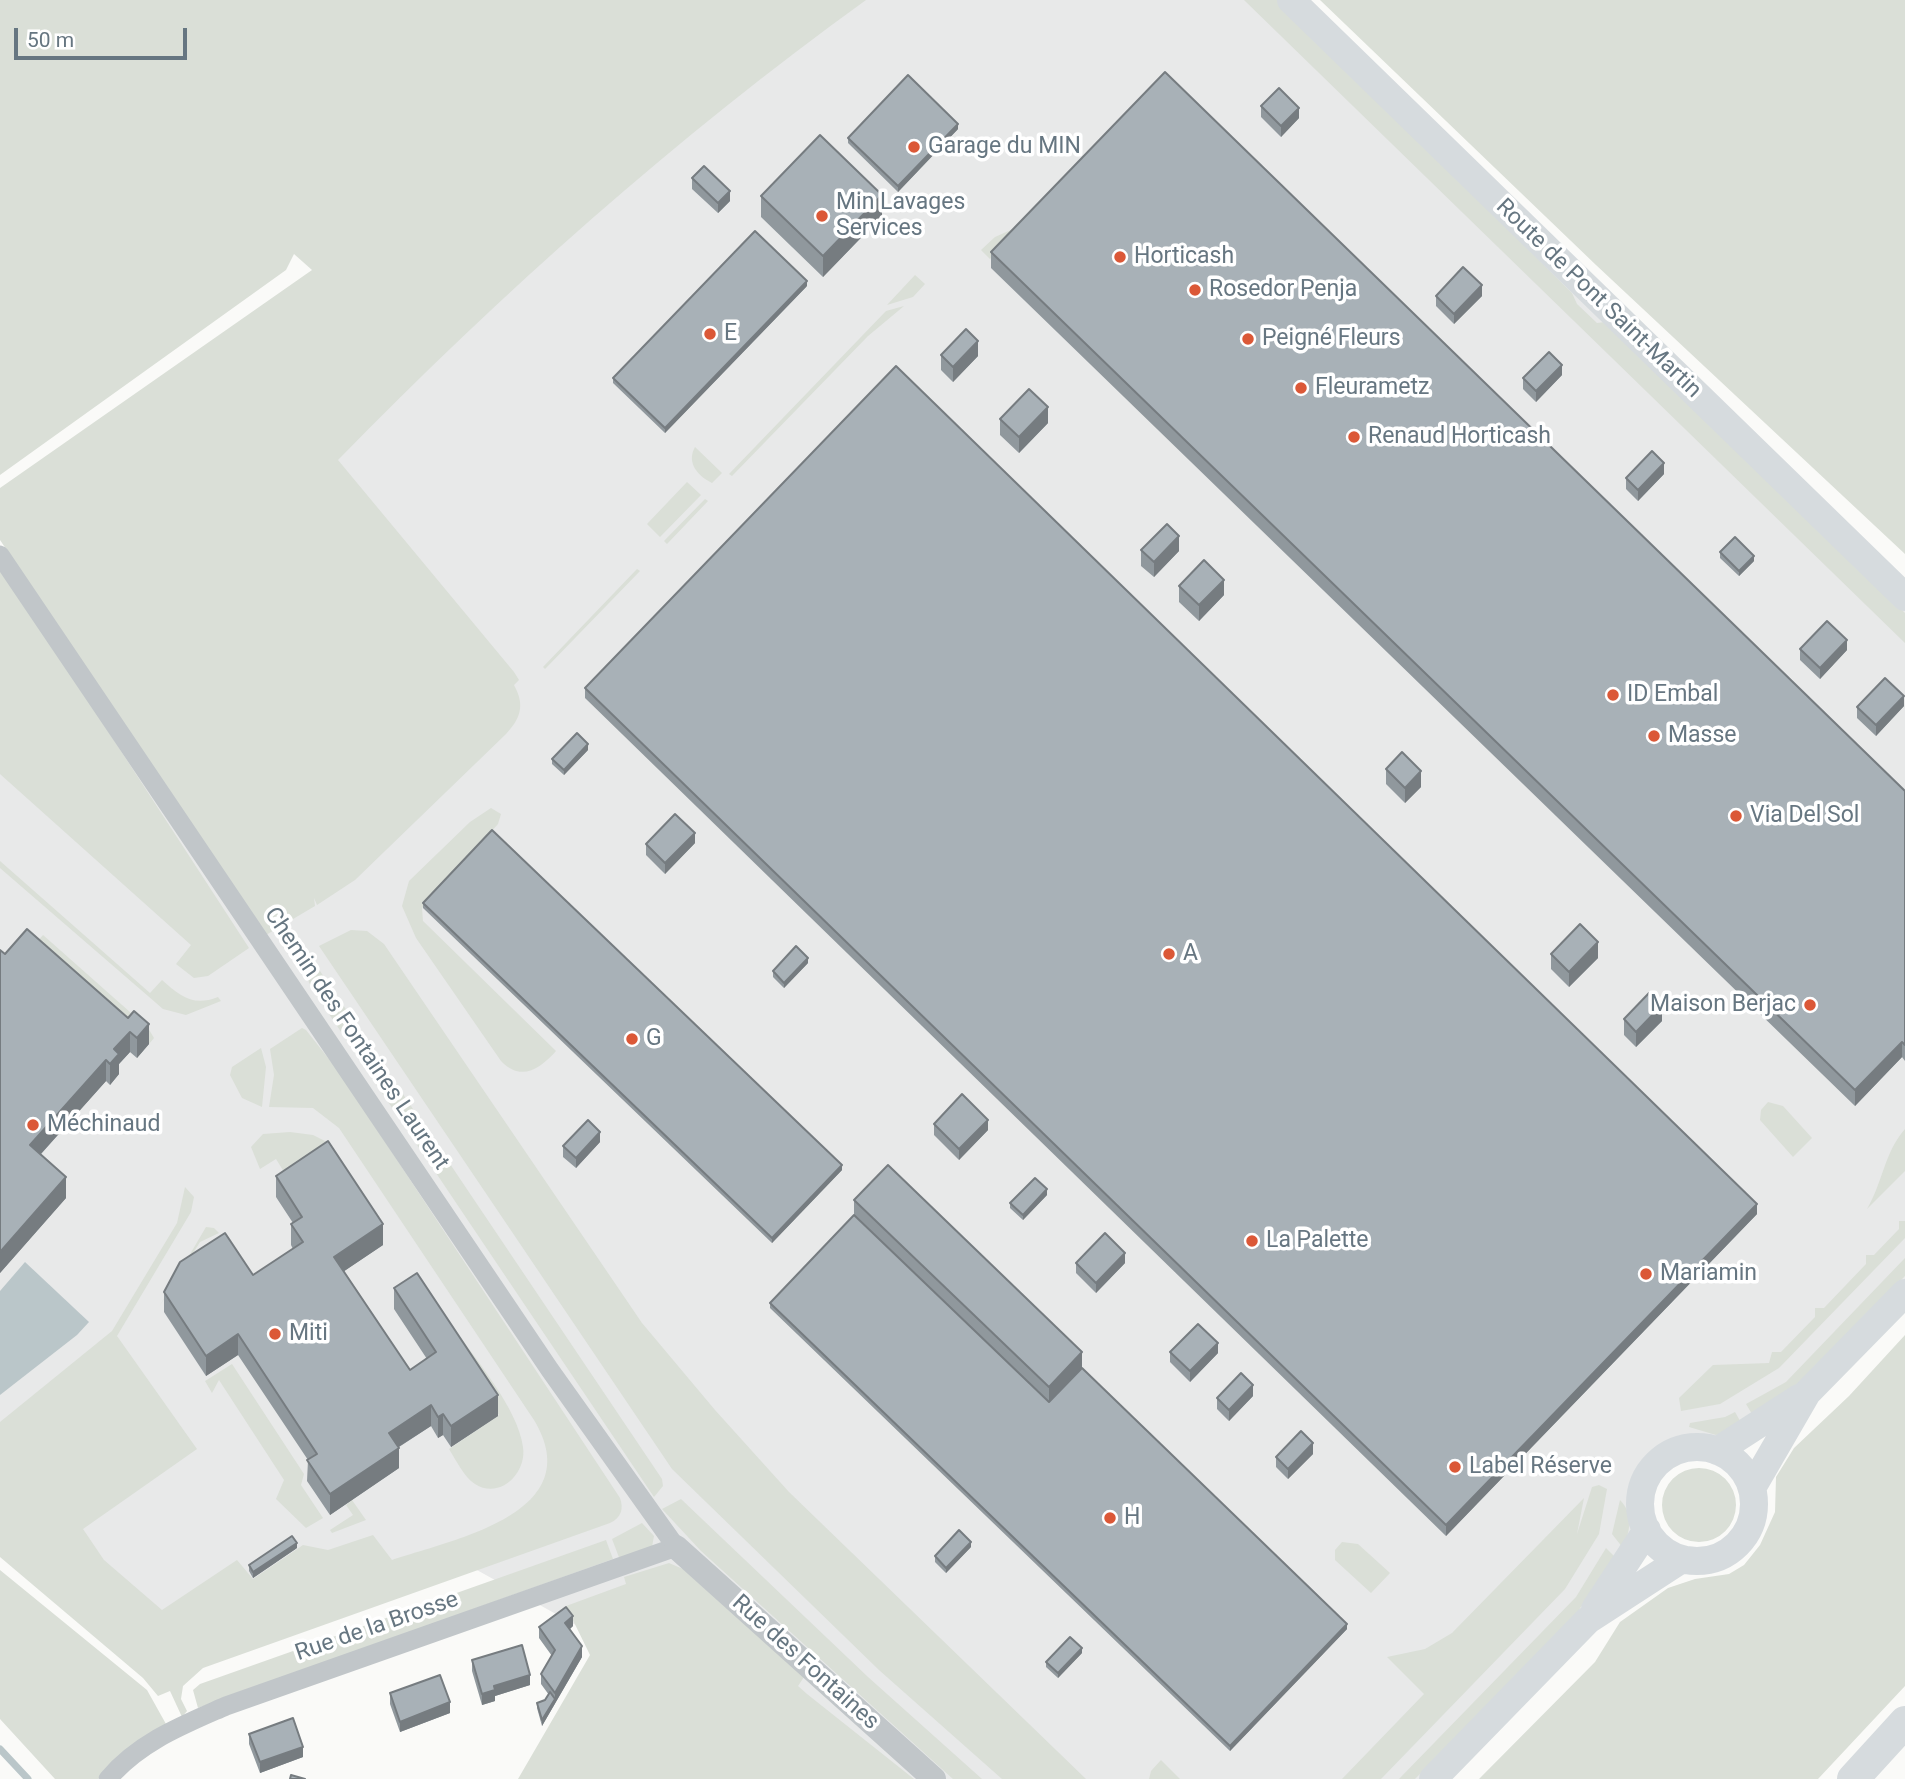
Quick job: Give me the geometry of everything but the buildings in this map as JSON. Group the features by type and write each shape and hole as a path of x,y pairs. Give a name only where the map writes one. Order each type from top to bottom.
{"highway":[{"path":"1853,1779 1905,1722"}],"main road":[{"name":"Route de Pont Saint-Martin","path":"1291,0 1905,597"},
{"path":"1717,1451 1807,1393 1905,1293"},
{"path":"1752,1488 1807,1393"},
{"path":"1684,1449 1717,1451 1739,1466 1752,1488 1753,1516 1741,1541 1727,1553 1710,1560 1682,1559 1661,1548 1647,1530 1641,1511 1642,1492 1657,1464 1684,1449"},
{"path":"1433,1779 1588,1620 1647,1530"},
{"path":"1588,1620 1682,1559"}],"street":[{"name":"Chemin des Fontaines Laurent","path":"0,555 550,1370 676,1547"},
{"name":"Rue de la Brosse","path":"108,1779 128,1759 159,1737 226,1706 676,1547"},
{"name":"Rue des Fontaines","path":"676,1547 934,1779"}],"shaded area":[{"path":"0,0 866,0 726,106 592,219 463,337 338,460 514,672 519,680 514,685 520,699 520,711 506,734 355,880 317,905 314,898 315,906 266,935 0,540 0,488 312,270 294,254 286,270 0,475"},
{"path":"647,0 1288,0 1905,597 1905,1293 1717,1451 1677,1451 1652,1470 1641,1511 1647,1530 1588,1620 1430,1779 852,1779 450,1555 184,1645 52,1530 0,1432 0,728 318,275 358,223"},
{"path":"1244,0 1277,0 1572,293 1577,304 1597,323 1605,322 1905,613 1905,643"},
{"path":"1320,0 1905,0 1905,554 1596,265"},
{"path":"1024,224 990,259 981,250 995,237"},
{"path":"915,275 925,284 913,297 887,305"},
{"path":"904,306 868,336 732,476 729,474 886,311"},
{"path":"695,447 722,473 712,483 702,477 693,464"},
{"path":"687,482 701,495 660,537 647,524"},
{"path":"705,499 708,501 667,544 664,541"},
{"path":"0,565 249,948 208,976 194,978 176,964 191,945 0,774"},
{"path":"637,569 640,571 545,669 543,667"},
{"path":"491,808 501,814 498,824 422,908 423,921 556,1051 537,1068 523,1072 508,1067 501,1061 416,938 402,906 409,881 470,822"},
{"path":"0,861 150,993 162,980 187,998 201,1001 218,997 221,1001 186,1015 163,1009 0,868"},
{"path":"351,930 367,931 384,944 642,1323 715,1410 789,1492 1086,1779 1002,1779 879,1670 672,1469 319,946"},
{"path":"43,935 148,1028 154,1038 149,1044 29,951"},
{"path":"310,956 336,995 323,1004 307,976"},
{"path":"341,1002 662,1479 663,1486 654,1497 327,1011"},
{"path":"302,1028 339,1072 620,1498 622,1506 617,1519 610,1523 203,1668 183,1686 181,1699 187,1711 182,1717 170,1691 158,1696 143,1678 0,1557 0,1422 112,1331 177,1223 185,1187 194,1197 191,1212 117,1336 197,1449 83,1529 104,1560 162,1610 237,1560 253,1579 303,1545 328,1550 373,1535 392,1560 449,1542 508,1517 530,1500 544,1478 547,1452 534,1420 339,1128 313,1108 269,1107 274,1075 270,1049"},
{"path":"261,1048 266,1067 262,1107 242,1098 230,1075 232,1067"},
{"path":"1768,1102 1783,1106 1812,1138 1793,1157 1760,1120 1761,1110"},
{"path":"1905,1129 1905,1171 1867,1209 1892,1148"},
{"path":"290,1132 313,1135 329,1143 289,1180 276,1159 260,1169 251,1147 263,1134"},
{"path":"1899,1221 1905,1221 1905,1238 1779,1368 1720,1404 1681,1411 1679,1398 1713,1365 1769,1363 1772,1352 1781,1352 1815,1317 1815,1308 1824,1308 1866,1264 1866,1255 1874,1255 1899,1229"},
{"path":"206,1227 214,1228 219,1233 200,1242 159,1307"},
{"path":"1905,1258 1905,1276 1808,1375 1755,1419 1746,1404 1786,1382"},
{"path":"25,1262 89,1322 77,1335 0,1395 0,1291"},
{"path":"452,1325 504,1400 513,1416 523,1447 521,1466 516,1474 510,1481 494,1489 484,1488 471,1481 449,1449 499,1415 443,1331"},
{"path":"1905,1335 1905,1686 1818,1779 1479,1779 1595,1662 1620,1622 1668,1588 1695,1579 1729,1574 1744,1565 1760,1545 1775,1512 1776,1477 1794,1448 1849,1396"},
{"path":"232,1364 304,1474 301,1485 323,1518 306,1528 276,1499 284,1480 219,1380 212,1393 205,1381"},
{"path":"1735,1412 1743,1426 1716,1435 1689,1427 1690,1423 1725,1417"},
{"path":"1699,1468 1720,1474 1730,1484 1736,1505 1730,1526 1720,1536 1699,1542 1678,1536 1668,1526 1662,1505 1668,1484 1678,1474"},
{"path":"1599,1485 1607,1489 1599,1534 1565,1589 1381,1779 1342,1779 1424,1694 1387,1657 1425,1649 1452,1633 1584,1498 1577,1534 1592,1487"},
{"path":"681,1499 868,1677 982,1779 953,1779 701,1551 662,1509"},
{"path":"352,1500 366,1520 332,1533 330,1530 353,1515 346,1505"},
{"path":"1620,1500 1629,1517 1623,1548 1612,1534"},
{"path":"642,1523 654,1536 652,1547 620,1560 612,1539"},
{"path":"606,1540 613,1559 198,1708 193,1690 200,1684"},
{"path":"1342,1542 1358,1544 1390,1573 1371,1593 1335,1560 1335,1550"},
{"path":"1606,1548 1617,1559 1572,1619 1415,1779 1399,1779 1576,1597"},
{"path":"669,1563 683,1569 804,1677 798,1686 807,1694 914,1779 518,1779 590,1655 566,1606 626,1584 624,1577"},
{"path":"0,1570 147,1690 166,1724 112,1763 98,1779 55,1779 0,1719"},
{"path":"1161,1760 1180,1779 1149,1779 1151,1771"}],"waterway":[{"path":"0,1749 28,1779"}],"place":[{"name":"Garage du MIN","path":"914,147"},
{"name":"Min Lavages Services","path":"822,216"},
{"name":"Horticash","path":"1120,257"},
{"name":"Rosedor Penja","path":"1195,290"},
{"name":"E","path":"710,334"},
{"name":"Peigné Fleurs","path":"1248,339"},
{"name":"Fleurametz","path":"1301,388"},
{"name":"Renaud Horticash","path":"1354,437"},
{"name":"ID Embal","path":"1613,695"},
{"name":"Masse","path":"1654,736"},
{"name":"Via Del Sol","path":"1736,816"},
{"name":"A","path":"1169,954"},
{"name":"Maison Berjac","path":"1810,1005"},
{"name":"G","path":"632,1039"},
{"name":"Méchinaud","path":"33,1125"},
{"name":"La Palette","path":"1252,1241"},
{"name":"Mariamin","path":"1646,1274"},
{"name":"Miti","path":"275,1334"},
{"name":"Label Réserve","path":"1455,1467"},
{"name":"H","path":"1110,1518"}]}
